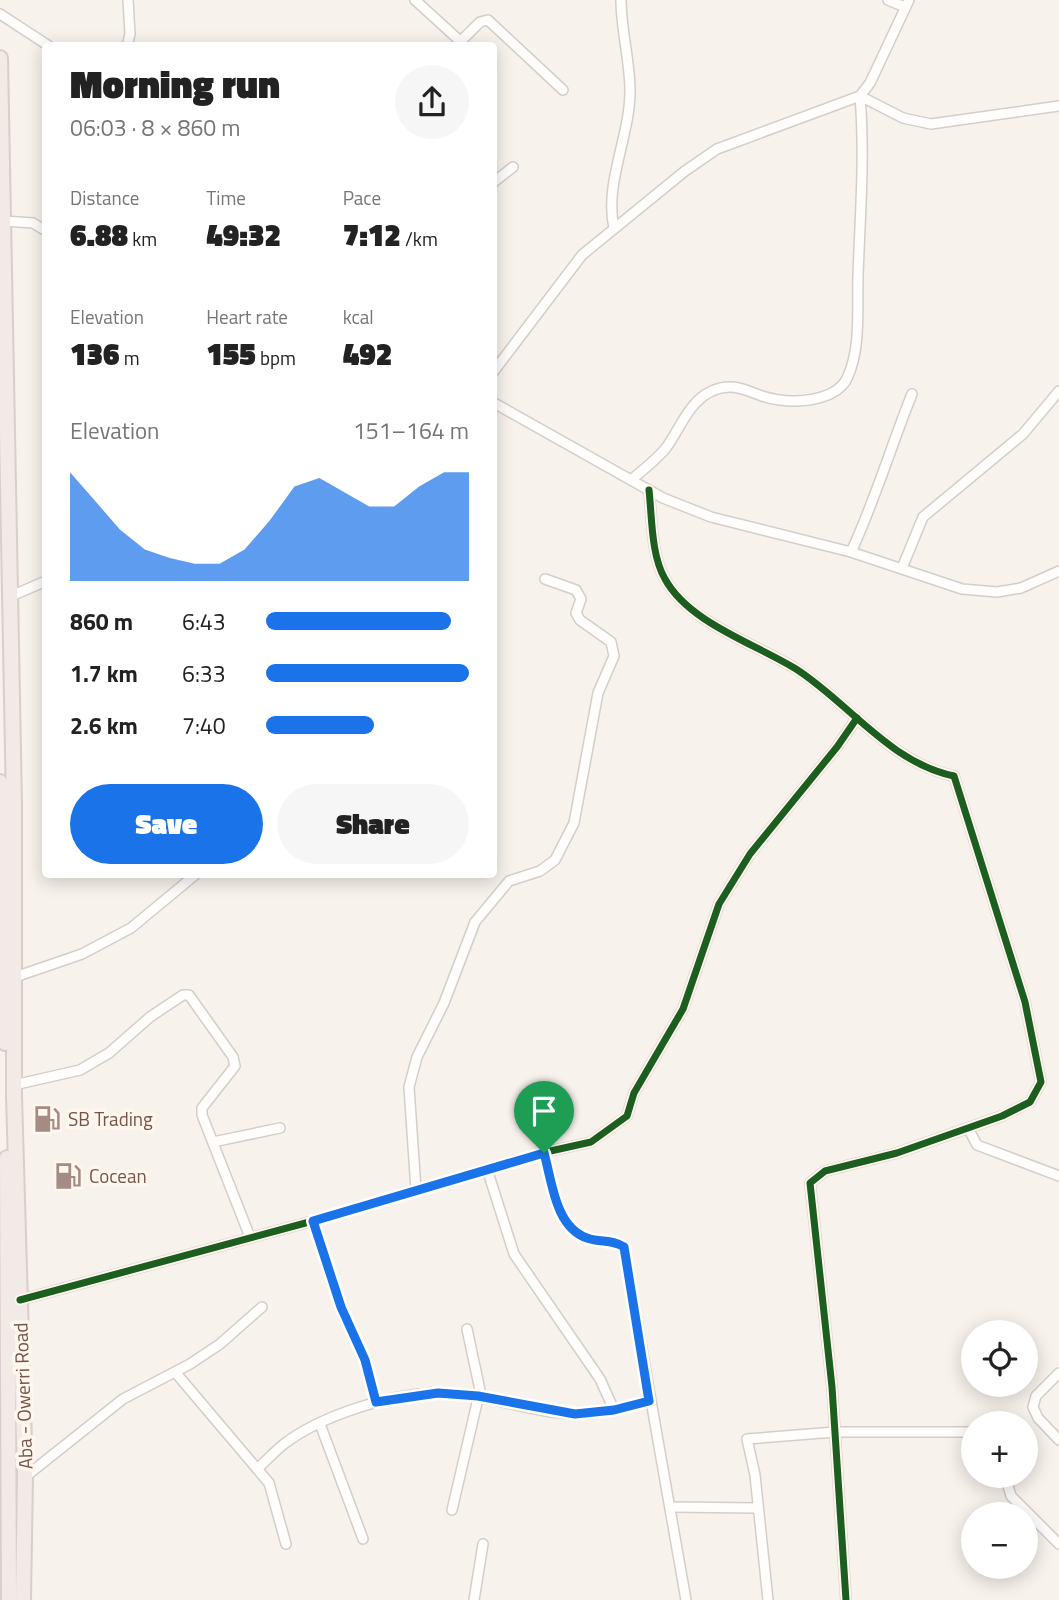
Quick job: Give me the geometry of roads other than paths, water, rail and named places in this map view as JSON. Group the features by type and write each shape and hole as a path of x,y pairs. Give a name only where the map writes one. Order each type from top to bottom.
{"highway":[{"name":"Aba - Owerri Road","path":"0,58 15,977 14,1085 25,1477 23,1600"},
{"name":"Aba - Owerri Road","path":"0,782 7,1129 9,1600"}],"street":[{"path":"128,0 131,34 128,42"},
{"path":"415,0 457,42"},
{"path":"614,228 609,208 630,91 621,29 621,0"},
{"path":"497,367 582,255 717,149 860,96 870,83 907,4 888,0"},
{"path":"0,13 43,42"},
{"path":"459,42 480,22 488,20 563,90"},
{"path":"860,96 903,118 931,124 1059,106"},
{"path":"631,480 664,450 688,413 703,396 714,389 744,387 762,396 788,401 807,400 828,394 841,387 848,378 856,325 864,143 860,96"},
{"path":"497,180 513,167"},
{"path":"4,221 33,223 42,229"},
{"path":"902,568 923,517 1023,434 1059,391"},
{"path":"851,552 869,515 878,479 912,394"},
{"path":"497,405 649,490 711,517 851,552 962,589 997,592 1021,588 1059,571"},
{"path":"649,490 661,570 679,597 738,639 797,670 894,748 932,772 954,776 1025,1002 1041,1082 1030,1102 897,1153 825,1171 810,1183 835,1432 846,1600"},
{"path":"416,1190 409,1087 416,1057 444,1003 475,922 509,881 540,871 555,860 574,823 598,693 614,656 611,642 580,620 576,612 581,599 576,590 545,579"},
{"path":"9,597 42,583"},
{"path":"20,1300 591,1142 627,1116 634,1093 683,1009 719,904 750,854 808,785 857,718"},
{"path":"15,977 82,954 131,928 191,878"},
{"path":"14,1085 80,1070 109,1053 150,1017 183,995 189,995 233,1058 235,1066 202,1108 250,1237"},
{"path":"213,1142 280,1128"},
{"path":"968,1128 978,1145 1059,1176"},
{"path":"544,1153 557,1199 571,1229 589,1239 614,1241 624,1247 686,1600"},
{"path":"487,1169 514,1254 571,1333 600,1379 614,1410"},
{"path":"313,1221 341,1307 365,1360 376,1402"},
{"path":"25,1477 123,1399 176,1372 220,1344 262,1307"},
{"path":"452,1510 480,1383 467,1329"},
{"path":"176,1372 273,1492 286,1544"},
{"path":"1059,1373 1036,1396 1033,1407 1038,1418 1059,1440"},
{"path":"257,1469 285,1443 320,1424 376,1402 438,1393 478,1396 575,1414 614,1410 649,1401"},
{"path":"320,1424 363,1539"},
{"path":"768,1600 747,1439 835,1432 961,1432"},
{"path":"1009,1488 1011,1496 1059,1544"},
{"path":"670,1507 758,1508"},
{"path":"474,1600 483,1544"}],"place":[{"name":"SB Trading","path":"47,1119"},
{"name":"Cocean","path":"68,1176"}]}
